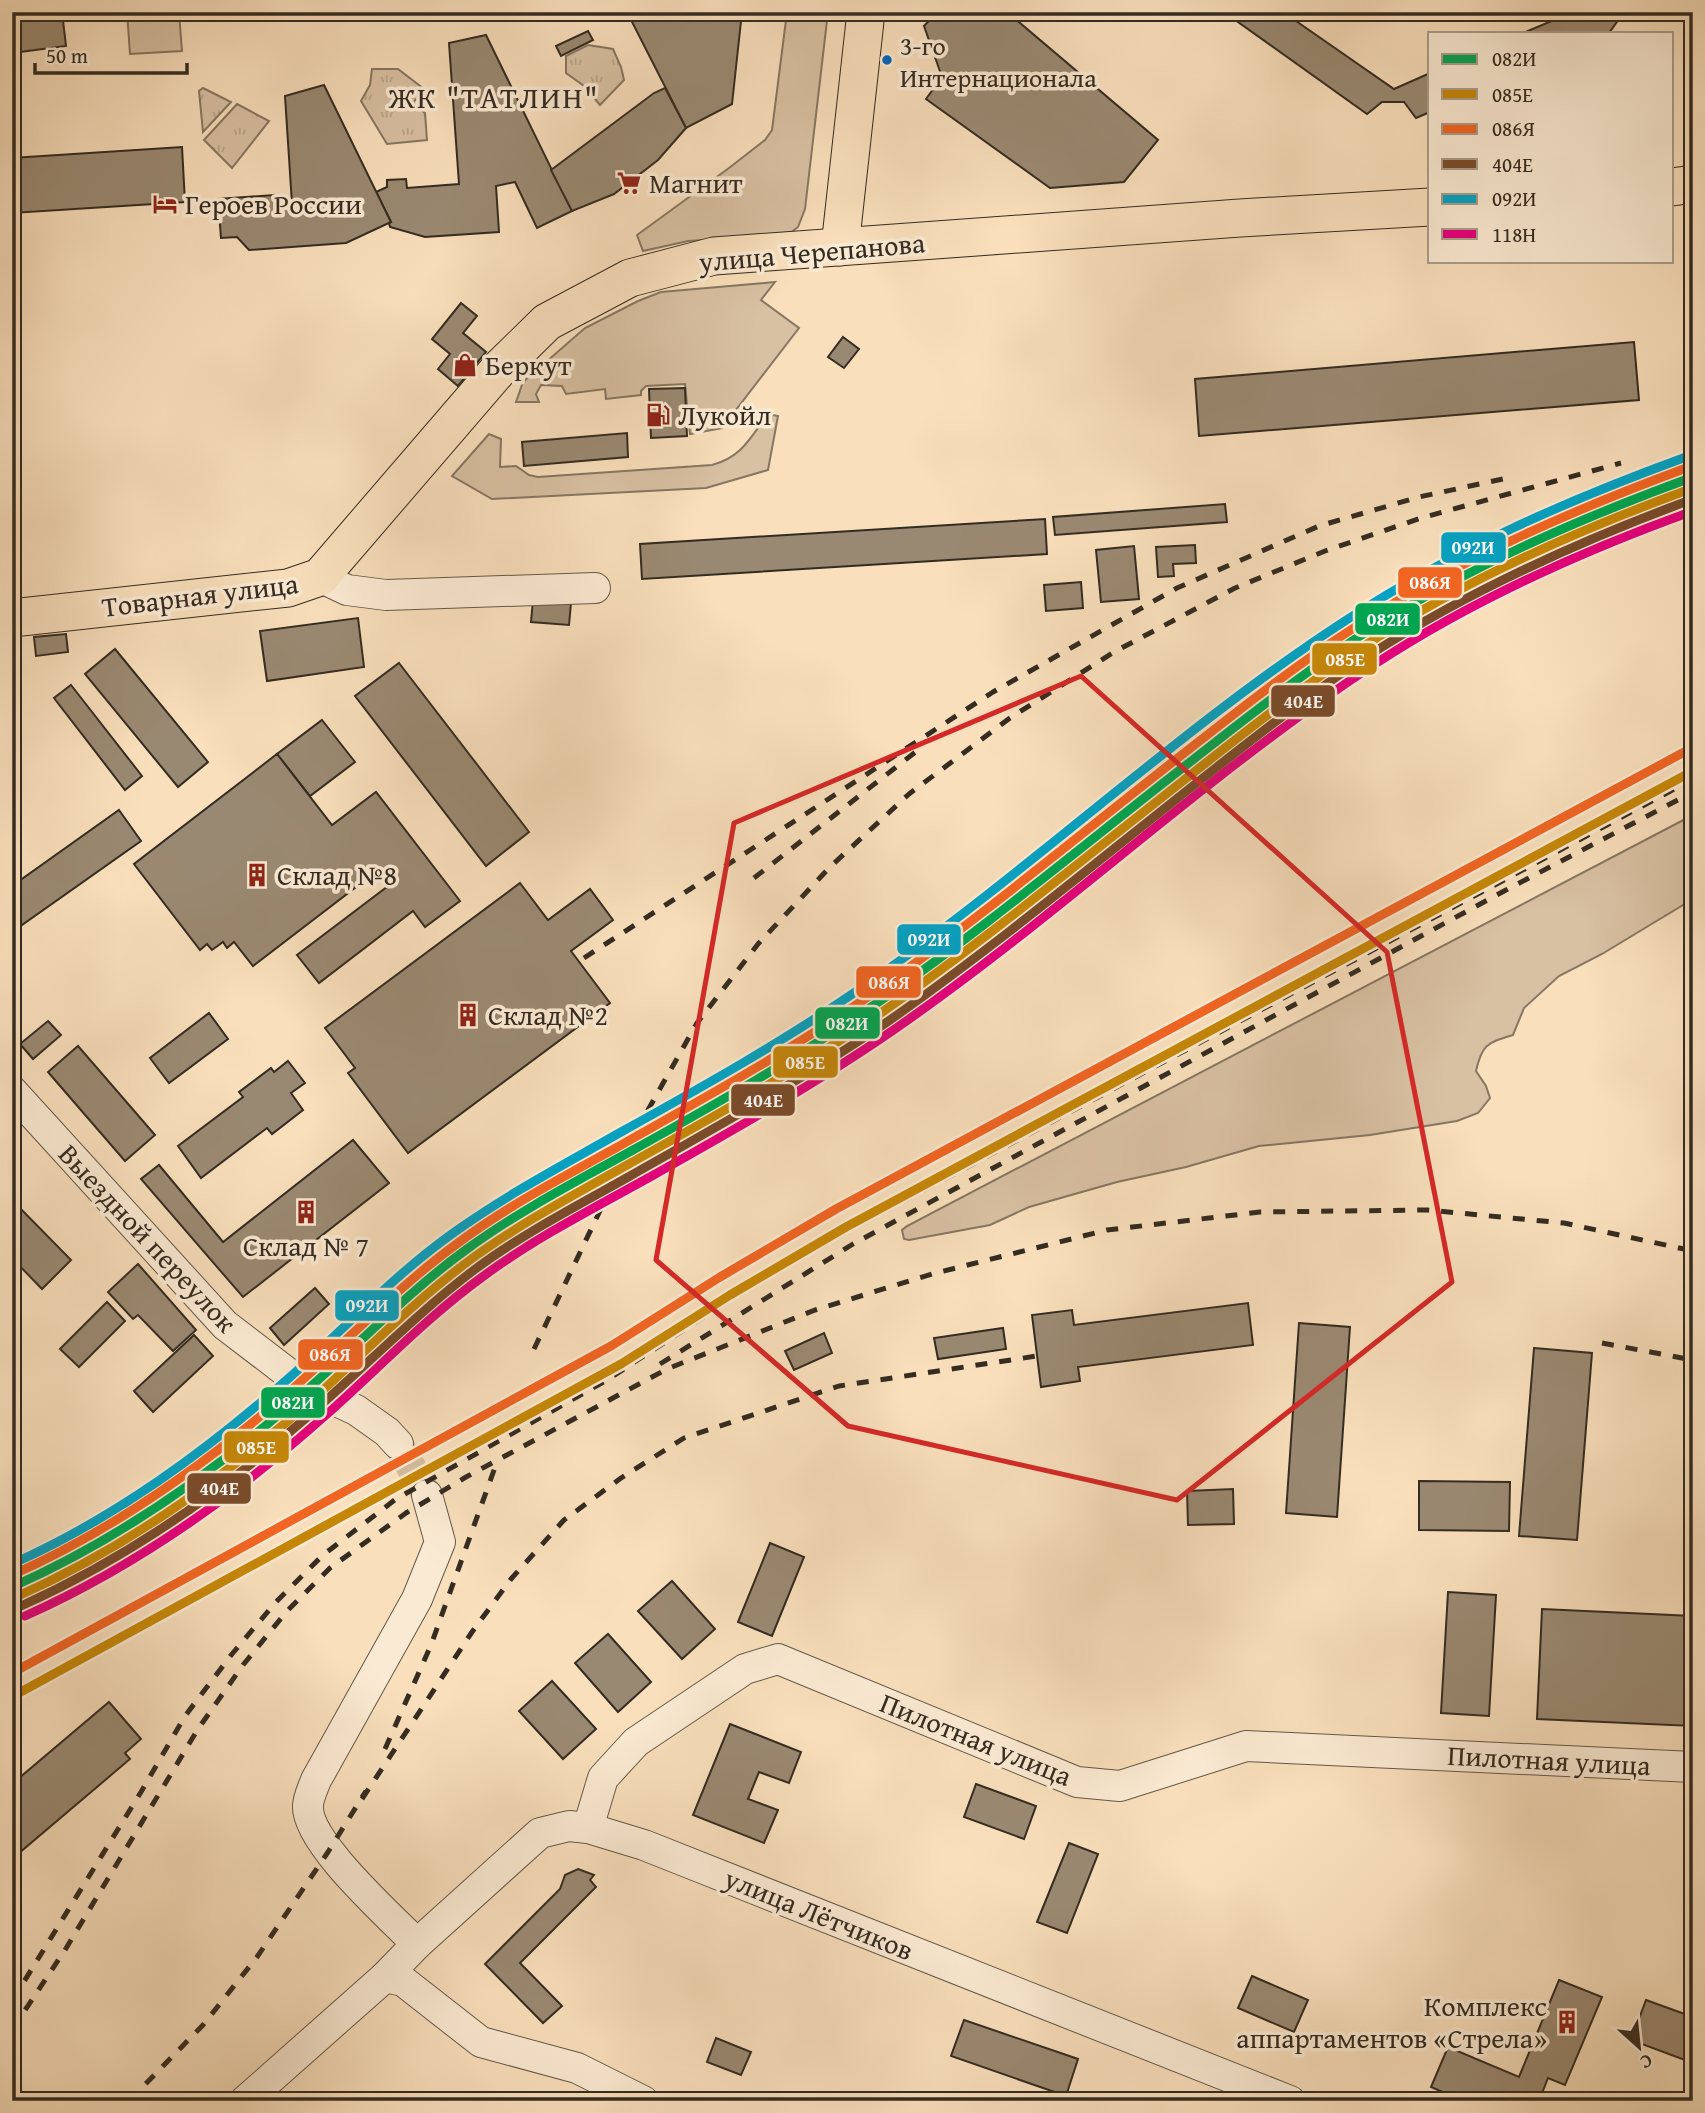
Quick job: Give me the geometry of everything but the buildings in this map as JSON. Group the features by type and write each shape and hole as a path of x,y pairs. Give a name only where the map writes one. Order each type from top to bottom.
{"main road":[{"path":"840,247 866,12"},
{"path":"1674,187 1693,184"},
{"name":"улица Черепанова","path":"320,577 499,369 547,322 630,278 715,256 1428,207"},
{"name":"Товарная улица","path":"12,618 288,588 320,577"}],"street":[{"name":"Товарная улица","path":"320,577 347,590 386,596 595,588"},
{"name":"Выездной переулок","path":"12,1091 225,1325 306,1387 356,1410 377,1424 398,1444"},
{"path":"417,1944 328,1852 312,1826 307,1806 316,1780 417,1599 440,1542 427,1495"},
{"name":"Пилотная улица","path":"588,1828 603,1778 636,1742 745,1669 778,1659 1077,1782 1119,1786 1246,1746 1693,1767"},
{"name":"улица Лётчиков","path":"245,2101 385,1977 417,1944 540,1833 569,1826 588,1828 644,1844 1290,2101"},
{"path":"385,1977 403,1981 481,2042 577,2068 643,2101"}],"highlighted area":[{"path":"1081,676 1387,952 1452,1282 1177,1500 848,1426 656,1260 734,823"}],"green space":[{"path":"127,12 179,12 182,51 130,54"},
{"path":"787,12 828,12 805,209 798,227 789,234 688,241 643,251 637,235 765,140 772,130"},
{"path":"588,45 613,49 624,80 600,105 584,86 566,73 566,56"},
{"path":"372,69 398,69 424,89 413,103 425,113 427,140 387,144 361,101 370,85"},
{"path":"203,88 231,102 203,132 199,91"},
{"path":"237,104 269,121 232,168 204,140"},
{"path":"775,282 761,300 799,328 722,428 690,434 685,384 646,386 641,395 606,399 605,389 566,394 562,386 541,385 536,394 539,402 516,402 523,382 585,328 638,301 661,292"},
{"path":"768,414 778,416 768,470 706,488 492,499 452,476 489,434 501,439 500,467 516,466 529,475 538,477 712,465 738,452"},
{"path":"1693,815 1693,899 1602,954 1559,976 1524,1008 1513,1035 1491,1043 1483,1050 1476,1071 1490,1098 1478,1113 1457,1121 1370,1135 1259,1146 1029,1207 990,1225 904,1239 902,1230 907,1226"}],"tunnel":[{"path":"398,1444 427,1495"}],"railway":[{"path":"534,1349 648,1110 697,1023 758,944 830,867 909,794 1010,718 1114,652 1235,588 1325,551 1421,518 1621,463"},
{"path":"584,958 993,692 1177,588 1319,526 1419,497 1512,477"},
{"path":"754,878 918,750"},
{"path":"12,2001 185,1716 232,1654 276,1602 323,1555 396,1499 607,1380 734,1297 849,1230 1693,779"},
{"path":"660,1364 853,1244 1506,890 1693,792"},
{"path":"12,2030 65,1950 198,1729 243,1665 287,1611 330,1568 406,1513 466,1477 667,1369 815,1310 932,1274 1107,1230 1260,1212 1427,1210 1564,1223 1693,1251"},
{"path":"1602,1343 1693,1360"},
{"path":"362,1799 472,1632 511,1579 564,1520 621,1478 684,1438 839,1386 1037,1356"},
{"path":"385,1749 431,1645 498,1459"},
{"path":"129,2101 203,2025 257,1957 366,1791"}],"transit line":[{"name":"092И","path":"12,1564 87,1526 158,1482 192,1457 289,1378 412,1265 476,1217 744,1062 864,986 986,896 1224,707 1348,619 1429,571 1512,528 1686,457"},
{"name":"086Я","path":"12,1575 89,1536 197,1466 298,1384 416,1276 495,1217 779,1054 875,992 994,903 1251,701 1338,639 1399,600 1479,556 1604,500 1689,467"},
{"name":"082И","path":"12,1587 92,1547 204,1475 327,1372 425,1282 487,1235 548,1197 757,1080 877,1003 999,913 1259,708 1363,634 1482,566 1524,546 1693,477"},
{"name":"085Е","path":"16,1597 96,1557 207,1485 311,1401 449,1276 508,1234 759,1090 888,1008 1004,922 1277,708 1364,646 1442,599 1524,558 1607,521 1693,488"},
{"name":"404Е","path":"21,1606 96,1569 201,1502 321,1405 429,1307 511,1244 696,1139 890,1020 1009,932 1265,729 1352,667 1412,629 1490,586 1610,531 1693,499"},
{"name":"118Н","path":"25,1616 106,1575 220,1501 292,1445 444,1308 505,1261 566,1223 773,1107 892,1031 1014,941 1252,752 1375,664 1451,618 1530,578 1693,511"},
{"name":"086Я","path":"12,1673 611,1346 720,1277 836,1209 1688,750"},
{"name":"085Е","path":"17,1694 621,1364 730,1295 846,1227 1693,771"}],"place":[{"name":"3-го Интернационала","path":"887,60"},
{"name":"Магнит","path":"629,183"},
{"name":"Героев России","path":"165,204"},
{"name":"Беркут","path":"465,365"},
{"name":"Лукойл","path":"658,415"},
{"name":"Склад №8","path":"257,875"},
{"name":"Склад №2","path":"468,1015"},
{"name":"Склад № 7","path":"306,1212"},
{"name":"Комплекс аппартаментов «Стрела»","path":"1567,2022"}],"district":[{"name":"ЖК \"ТАТЛИН\"","path":"494,98"}]}
